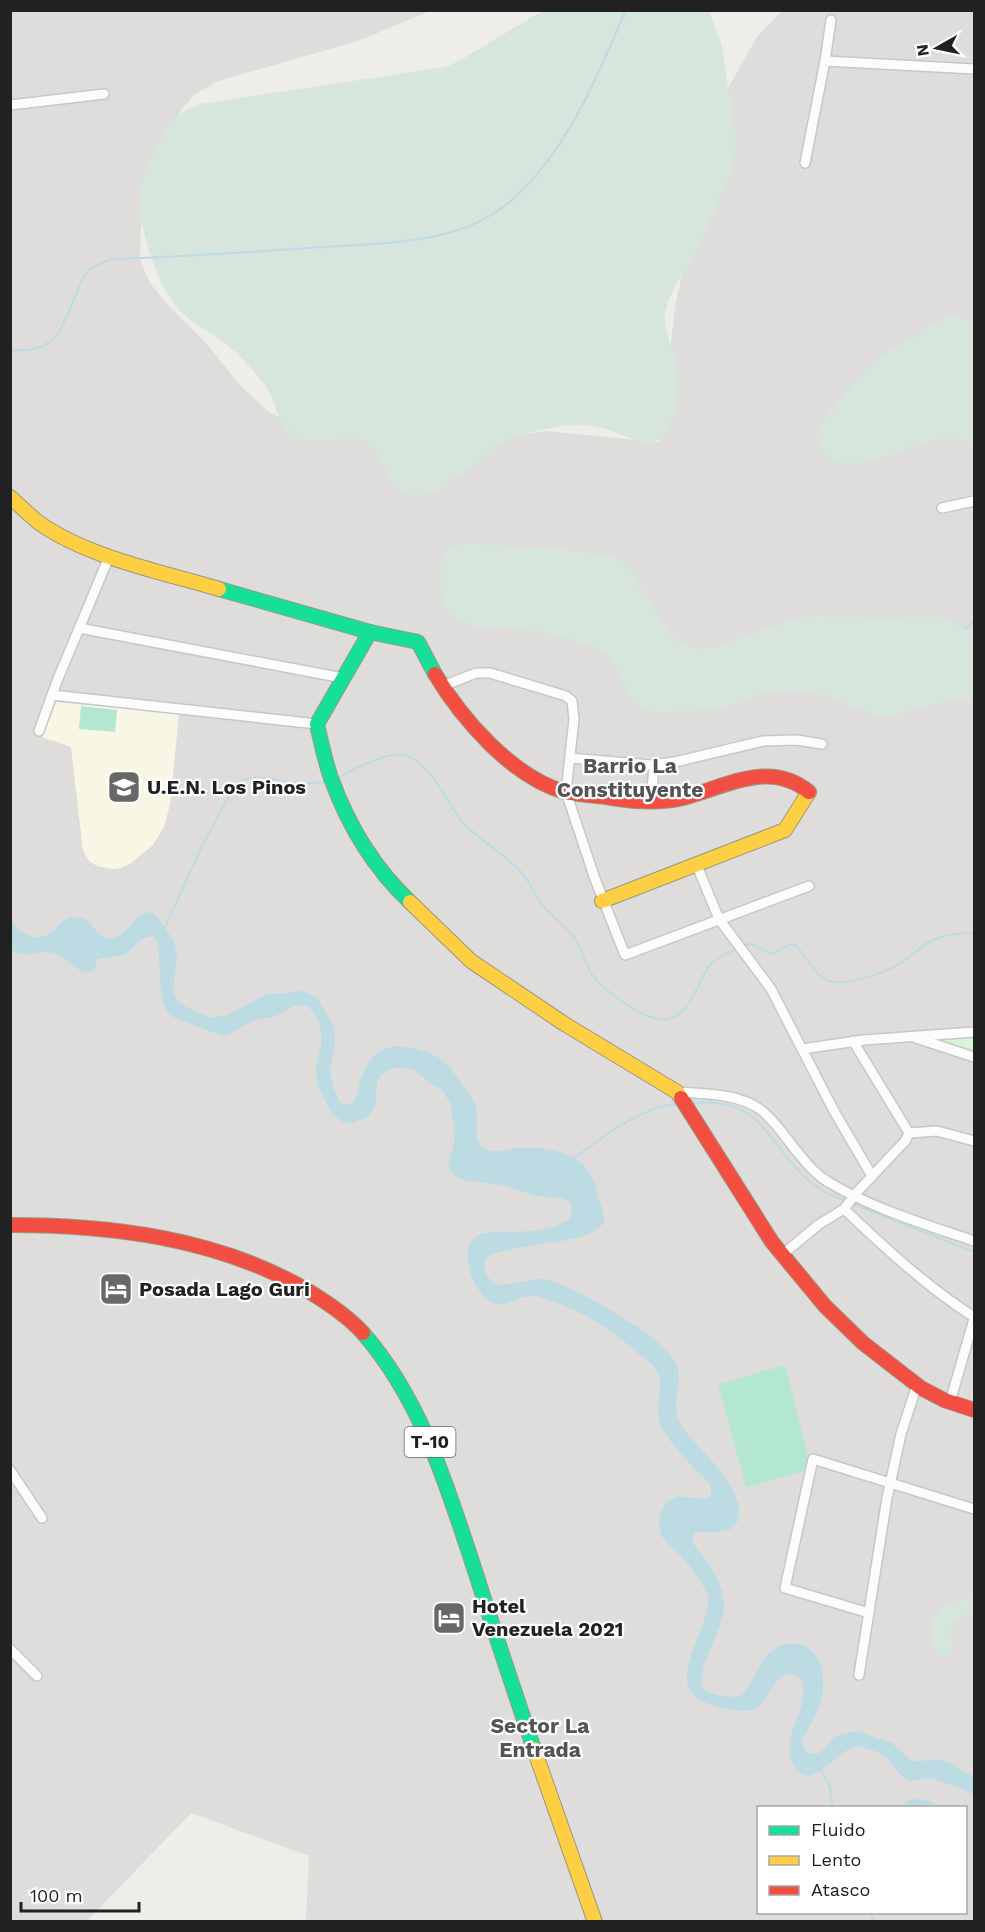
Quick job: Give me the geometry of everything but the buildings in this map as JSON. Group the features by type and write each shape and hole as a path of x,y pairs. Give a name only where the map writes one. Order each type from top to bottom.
{"main road":[{"path":"10,497 38,522 66,538 109,557 369,632 418,642 443,686 488,741 512,764 540,783 566,792 593,793 651,802 670,800 754,776 788,778 809,791 785,830 602,901"},
{"path":"369,632 317,724 330,776 348,820 380,869 423,918 471,961 564,1023 677,1092 755,1216 782,1255 820,1300 853,1334 917,1385 932,1395 975,1410"},
{"name":"T-10","path":"10,1225 93,1227 150,1235 202,1247 241,1260 308,1290 335,1307 375,1345 398,1378 417,1413 435,1455 595,1922"}],"street":[{"path":"806,163 831,20"},
{"path":"825,61 975,69"},
{"path":"10,105 104,94"},
{"path":"942,508 975,501"},
{"path":"39,731 109,557"},
{"path":"79,628 343,678"},
{"path":"443,686 476,673 490,673 569,698 572,701 574,710 566,792 602,901 625,955 809,886"},
{"path":"52,695 317,724"},
{"path":"570,758 654,765 682,761 763,741 796,740 822,744"},
{"path":"651,802 654,765"},
{"path":"696,866 719,919 778,1001 834,1112 872,1176"},
{"path":"802,1049 853,1041 975,1032"},
{"path":"910,1036 975,1057"},
{"path":"853,1041 909,1133"},
{"path":"677,1092 720,1096 754,1105 773,1122 812,1170 830,1184 905,1217 975,1241"},
{"path":"909,1133 938,1131 975,1141"},
{"path":"782,1255 818,1225 844,1209 906,1140 909,1133"},
{"path":"844,1209 901,1262 975,1318 950,1402"},
{"path":"859,1676 890,1484 901,1434 917,1385"},
{"path":"869,1613 785,1588 813,1459 975,1509"},
{"path":"10,1470 42,1518"},
{"path":"10,1649 37,1676"}],"shaded area":[{"path":"11,11 430,11 358,41 218,81 194,95 182,109 159,147 142,203 140,260 150,283 169,306 206,343 240,385 270,413 298,425 522,434 546,431 659,442 675,308 714,125 728,88 757,37 782,11 974,11 974,1921 306,1921 309,1856 191,1813 87,1921 11,1922"},
{"path":"542,11 709,11 722,46 736,144 732,165 722,194 696,252 674,288 666,309 665,324 675,360 678,383 674,415 665,437 649,444 585,425 556,427 528,433 501,444 442,487 429,493 416,495 404,493 393,484 375,450 364,441 355,439 305,440 289,432 280,419 268,390 249,366 214,335 183,315 164,287 146,240 140,210 142,182 164,132 174,119 190,108 200,104 445,67 459,61"},
{"path":"960,317 974,322 974,442 950,439 934,441 856,464 841,463 829,458 820,447 817,435 826,416 858,380 887,353 943,318"},
{"path":"469,543 587,552 618,559 631,570 672,635 683,644 698,649 715,647 795,619 817,616 898,619 937,617 958,624 970,632 974,638 974,697 923,706 893,716 877,716 829,697 799,691 758,695 732,705 711,709 656,713 635,703 608,656 598,650 554,635 527,630 476,626 463,623 452,616 445,605 441,589 442,559 450,548"},
{"name":"U.E.N. Los Pinos","path":"56,702 179,713 170,804 164,827 153,845 121,868 97,866 89,861 83,851 71,747 42,737"},
{"path":"974,1597 974,1615 957,1618 953,1622 952,1654 946,1657 940,1654 935,1650 931,1637 935,1617 951,1603"}],"green space":[{"path":"81,706 117,710 115,732 79,729"},
{"path":"974,1035 974,1053 942,1042 944,1038"},
{"path":"785,1365 808,1457 804,1471 746,1487 718,1384"}],"water":[{"path":"150,912 156,915 174,941 177,956 173,991 178,1001 184,1006 208,1017 216,1017 228,1015 265,995 304,991 317,998 334,1027 335,1043 330,1071 334,1089 341,1104 348,1105 355,1101 365,1069 375,1055 395,1046 417,1049 442,1060 470,1094 475,1104 477,1136 482,1147 493,1152 527,1147 554,1150 577,1160 586,1168 593,1179 604,1216 603,1223 596,1230 568,1240 498,1252 487,1257 485,1269 490,1279 496,1284 506,1285 541,1279 583,1295 645,1332 675,1362 679,1378 676,1403 678,1419 730,1485 737,1498 739,1510 734,1527 718,1532 695,1533 692,1538 715,1575 724,1602 722,1618 703,1672 703,1688 721,1696 740,1696 750,1685 760,1665 770,1653 787,1644 803,1645 818,1659 823,1675 823,1692 819,1707 802,1741 805,1751 812,1754 820,1753 835,1736 858,1732 892,1743 912,1761 941,1760 951,1763 964,1773 974,1776 974,1795 932,1779 914,1781 906,1779 882,1755 860,1747 848,1750 814,1774 806,1776 799,1772 789,1752 803,1692 802,1681 794,1675 787,1674 781,1677 761,1704 751,1710 714,1706 702,1701 691,1692 687,1681 688,1668 707,1609 708,1596 694,1572 663,1538 659,1521 662,1510 669,1501 682,1497 706,1499 711,1494 710,1485 679,1451 660,1424 658,1415 659,1375 645,1358 615,1334 586,1316 542,1297 525,1297 496,1304 485,1298 479,1291 468,1263 469,1245 474,1238 491,1232 531,1231 558,1225 570,1218 572,1207 568,1201 561,1198 536,1196 503,1185 463,1180 453,1174 448,1165 455,1139 451,1104 441,1089 413,1069 394,1068 381,1075 377,1082 375,1107 367,1118 349,1124 332,1114 317,1084 316,1068 321,1033 318,1019 309,1007 294,1006 276,1016 252,1021 222,1036 171,1016 165,1008 160,985 159,950 153,936 142,939 125,955 98,959 94,969 87,972 78,969 57,954 45,952 22,954 11,949 11,920 19,930 34,938 47,935 69,918 79,917 88,922 103,937 113,938 123,933 139,917"},
{"path":"915,1799 929,1801 940,1806 902,1806 907,1801"}],"waterway":[{"path":"10,350 38,348 48,343 61,328 87,273 97,265 113,259 392,242 444,234 481,221 512,200 550,158 592,87 626,10"},
{"path":"965,628 974,622"},
{"path":"340,777 373,761 392,755 408,756 424,767 460,819 522,873 544,907 573,936 591,973 597,980 614,996 648,1016 667,1019 683,1011 711,964 734,950"},
{"path":"165,927 203,844 235,785 249,778 302,783 323,782"},
{"path":"745,945 752,944 772,954 793,944 802,952 819,976 831,982 840,982 862,979 892,968 938,938 974,933"},
{"path":"692,1103 733,1106 747,1113 759,1123 808,1180 843,1200"},
{"path":"573,1159 635,1117 663,1106 678,1104"},
{"path":"853,1204 974,1252"},
{"path":"820,1768 830,1787 833,1806"},
{"path":"871,1914 873,1922"}],"traffic: fast":[{"path":"219,589 370,632 418,642 435,674"},
{"path":"370,632 317,724 331,778 345,812 363,845 385,875 410,902"},
{"path":"363,1333 403,1389 432,1450 445,1482 534,1749"}],"traffic: slow":[{"path":"10,497 38,522 79,545 125,562 219,589"},
{"path":"602,901 785,830 809,792"},
{"path":"410,902 471,961 563,1023 677,1092 681,1098"},
{"path":"534,1749 595,1922"}],"traffic: jam":[{"path":"435,674 459,709 490,744 526,774 565,792 652,802 679,799 728,783 761,777 777,777 793,782 809,792"},
{"path":"681,1098 772,1242 825,1306 863,1343 921,1388 944,1400 974,1410"},
{"path":"10,1225 124,1232 199,1246 236,1257 305,1289 343,1314 363,1333"}],"place":[{"name":"U.E.N. Los Pinos","path":"124,787"},
{"name":"Posada Lago Guri","path":"116,1289"},
{"name":"Hotel Venezuela 2021","path":"449,1618"}],"district":[{"name":"Barrio La Constituyente","path":"630,778"},
{"name":"Sector La Entrada","path":"540,1738"}]}
